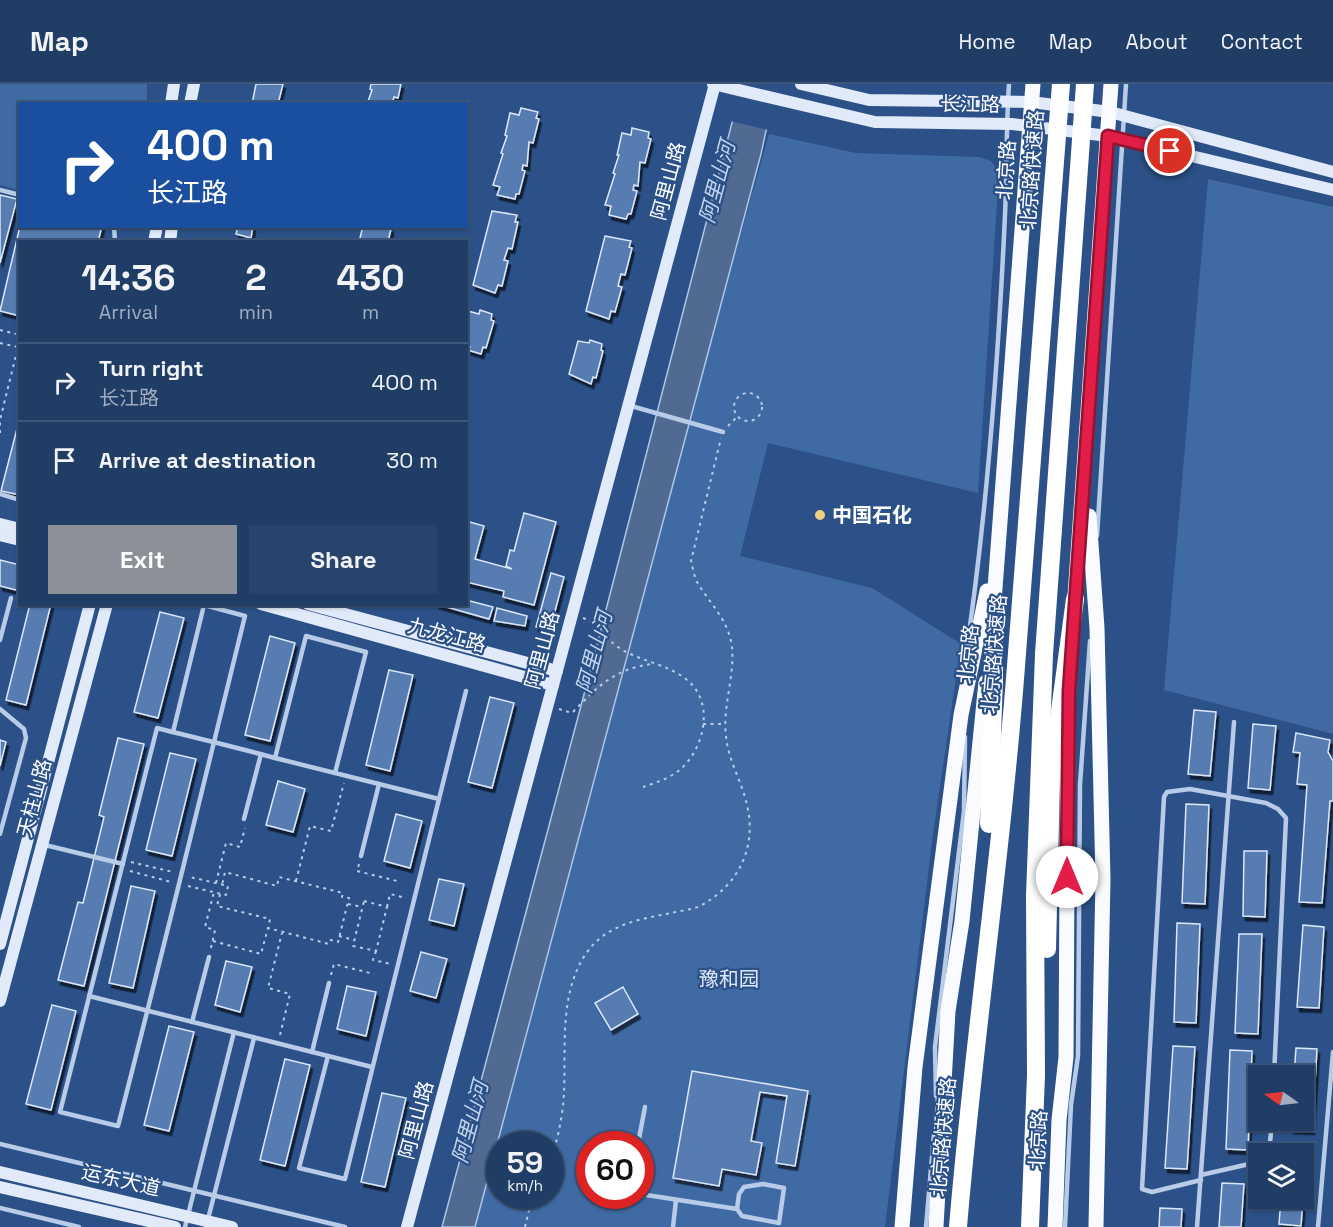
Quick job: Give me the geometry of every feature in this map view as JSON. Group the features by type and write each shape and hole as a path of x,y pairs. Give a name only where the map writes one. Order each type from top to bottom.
{"highway":[{"name":"北京路快速路","path":"958,1227 968,1107 995,885 1017,653 1061,84"},
{"path":"1030,1227 1034,1127 1035,896 1044,654 1084,84"},
{"path":"1034,1127 1046,1036 1051,778 1075,599"},
{"path":"968,1107 971,1018 991,803 993,619"}],"main road":[{"name":"北京路","path":"936,1227 948,1011 962,921 993,619 1033,84"},
{"name":"北京路","path":"1055,1227 1062,1176 1059,1119 1066,1057 1069,691 1086,451 1116,138 1117,115 1111,84"},
{"path":"1086,451 1103,879 1096,1227"},
{"path":"902,1227 915,1067 965,694 1000,526"}],"street":[{"path":"171,102 174,84"},
{"path":"190,102 194,84"},
{"name":"长江路","path":"714,84 875,122 1030,125 1116,138 1333,190"},
{"name":"阿里山路","path":"407,1227 714,84"},
{"name":"长江路","path":"801,84 877,100 1031,102 1117,115 1333,172"},
{"path":"0,524 18,528"},
{"path":"0,535 18,540"},
{"name":"天柱山路","path":"0,944 89,606"},
{"name":"天柱山路","path":"0,1001 106,606"},
{"name":"九龙江路","path":"268,606 553,685"},
{"name":"九龙江路","path":"315,606 557,671"},
{"name":"运东大道","path":"0,1172 186,1222 232,1227"},
{"name":"运东大道","path":"0,1187 175,1227"}],"lane":[{"path":"895,1227 908,1083 939,829 982,541 1005,216 1009,84"},
{"path":"1117,115 1126,84"},
{"path":"1065,1227 1062,1176 1078,1056 1080,785 1093,590 1116,138"},
{"path":"0,190 18,194"},
{"path":"628,405 723,432"},
{"path":"0,495 18,500"},
{"path":"0,640 11,598"},
{"path":"173,732 204,606"},
{"path":"208,606 245,616 213,742 148,1011 118,1126 60,1112 157,728 213,742 261,754 275,758 336,773 346,776 439,799"},
{"path":"275,758 306,636 366,652 336,773"},
{"path":"328,1056 299,1168 345,1179 466,691"},
{"path":"926,1227 935,1123 935,1047 963,811 965,694"},
{"path":"0,709 24,729 26,738 0,834"},
{"path":"1197,1227 1234,722"},
{"path":"244,819 261,754"},
{"path":"361,856 379,784"},
{"path":"1248,1165 1152,1192 1142,1189 1164,797 1167,792 1190,789 1266,804 1278,809 1286,818 1275,1065"},
{"path":"42,844 123,865"},
{"path":"192,1022 209,957"},
{"path":"312,1052 329,983"},
{"path":"89,996 372,1067"},
{"path":"186,1222 234,1032"},
{"path":"206,1224 254,1038"},
{"path":"1318,1227 1333,1052"},
{"path":"640,1131 645,1107"},
{"path":"0,1144 345,1227"},
{"path":"654,1196 737,1209 742,1216 779,1223 784,1188 763,1184 744,1187 739,1194 737,1209"},
{"path":"672,1227 676,1200"},
{"path":"0,1208 79,1227"}],"path":[{"path":"0,330 18,334"},
{"path":"0,343 18,347"},
{"path":"0,433 4,403 18,351"},
{"path":"747,393 757,397 762,405 758,418 749,422 737,417 734,407 737,398 747,393"},
{"path":"0,405 4,403"},
{"path":"560,1131 564,1095 565,1027 573,983 585,955 614,928 628,922 700,906 735,879 745,859 750,836 748,806 730,754 725,724 731,643 725,624 696,580 691,561 723,432 737,417"},
{"path":"595,622 606,638 638,658 667,668 687,680 701,694 702,734 690,757 678,771 663,780 643,786"},
{"path":"572,713 612,676 632,666 653,664"},
{"path":"703,724 725,724"},
{"path":"296,881 310,826 331,831 346,776"},
{"path":"216,883 226,843 240,847 247,823 244,819"},
{"path":"361,856 357,871 397,880"},
{"path":"123,865 181,874 228,886 226,895 179,884 123,865"},
{"path":"222,885 225,872 277,886 279,877 343,893 342,897 349,898 338,942 330,940 329,944 268,928"},
{"path":"209,957 215,930 205,927 214,892"},
{"path":"213,941 261,954 270,919 217,906 220,894"},
{"path":"398,966 373,960 390,894 414,900"},
{"path":"376,951 353,946 354,940 364,901 387,907"},
{"path":"348,904 363,907"},
{"path":"278,1043 290,994 268,988 283,932"},
{"path":"339,936 354,940"},
{"path":"329,983 334,964 374,974"},
{"path":"525,1227 529,1209"}],"green space":[{"path":"0,84 147,84 147,102 18,102 18,190 0,185"},
{"name":"豫和园","path":"769,134 856,153 979,157 991,161 999,172 978,493 768,443 740,556 872,588 961,644 933,834 885,1227 475,1227 486,1183 486,1209 564,1209 564,1131 499,1131 580,816"},
{"path":"1208,179 1333,207 1333,734 1164,690"}],"water":[{"name":"阿里山河","path":"742,84 776,84 761,154 501,1131 486,1131 486,1186 475,1227 442,1227 586,687"}],"pier":[{"path":"739,84 779,84 768,130 730,121"}],"building":[{"path":"256,84 283,84 278,102 252,102"},
{"path":"371,84 401,84 398,98 394,97 393,102 368,102 372,90 370,89"},
{"path":"521,108 538,112 536,118 539,119 533,143 529,142 527,166 523,165 522,170 525,171 519,194 516,194 515,199 497,195 500,187 493,185 503,154 501,153 507,136 505,135 510,113 519,115"},
{"path":"632,128 649,132 648,138 651,139 645,163 640,162 638,186 634,185 633,190 637,191 631,214 628,214 626,219 609,215 611,206 605,205 615,174 613,173 619,155 617,155 622,133 631,135"},
{"path":"0,195 17,199 0,263"},
{"path":"492,211 517,215 515,222 518,222 512,249 508,248 504,260 508,261 502,286 498,285 495,293 473,285"},
{"path":"20,228 102,228 98,240 18,240 18,316 0,311"},
{"path":"238,228 253,228 251,238 236,234"},
{"path":"362,228 391,229 388,240 360,240"},
{"path":"605,236 631,241 629,247 632,248 625,275 621,274 618,286 622,287 615,312 611,311 609,319 586,311"},
{"path":"480,310 492,314 491,320 494,321 486,348 483,347 481,354 468,350 470,347 468,346 468,311 479,314"},
{"path":"590,340 602,344 601,350 603,351 596,378 593,377 591,384 569,374 578,341 589,343"},
{"path":"18,425 18,495 1,491"},
{"path":"524,513 556,522 534,605 503,597 504,591 468,582 468,522 484,526 475,559 512,569 506,566 510,550 514,551"},
{"path":"0,560 18,564 18,590 0,586"},
{"path":"551,573 564,577 550,630 536,627"},
{"path":"468,601 493,607 489,619 443,606 468,606"},
{"path":"30,606 51,606 26,705 6,700"},
{"path":"497,608 527,616 525,626 494,621"},
{"path":"160,612 184,618 158,718 134,712"},
{"path":"270,636 295,643 270,741 245,735"},
{"path":"389,670 413,675 390,771 366,765"},
{"path":"490,697 514,703 492,788 468,782"},
{"path":"1194,710 1216,712 1210,776 1188,774"},
{"path":"1253,724 1276,726 1270,790 1248,788"},
{"path":"1296,733 1330,740 1328,752 1333,761 1333,801 1330,801 1322,903 1299,902 1307,785 1297,784 1300,753 1293,752"},
{"path":"118,738 144,744 84,986 58,980 78,902 83,903 104,817 99,815"},
{"path":"0,740 6,742 0,766"},
{"path":"170,753 196,759 172,856 146,850"},
{"path":"278,781 305,789 293,832 266,825"},
{"path":"1186,804 1209,805 1205,904 1182,903"},
{"path":"396,814 422,821 410,868 384,861"},
{"path":"1244,851 1267,851 1265,917 1243,916"},
{"path":"439,879 464,884 454,926 429,920"},
{"path":"131,886 155,891 133,988 109,983"},
{"path":"1177,923 1200,924 1196,1023 1174,1022"},
{"path":"1303,925 1324,927 1319,1008 1297,1007"},
{"path":"1239,934 1262,934 1258,1034 1235,1033"},
{"path":"421,952 447,959 436,998 410,991"},
{"path":"226,961 252,967 240,1012 215,1005"},
{"path":"347,986 376,992 366,1036 337,1029"},
{"path":"623,987 638,1014 611,1030 595,1003"},
{"path":"52,1005 76,1011 51,1110 26,1104"},
{"path":"169,1026 194,1032 169,1131 144,1125"},
{"path":"1173,1046 1195,1047 1187,1169 1165,1168"},
{"path":"1296,1048 1317,1049 1314,1098 1314,1065 1295,1065"},
{"path":"1230,1050 1252,1051 1251,1065 1248,1065 1248,1150 1226,1149"},
{"path":"285,1059 310,1065 285,1166 260,1160"},
{"path":"692,1071 808,1091 795,1166 776,1163 787,1096 760,1092 751,1141 762,1143 756,1175 722,1169 719,1186 673,1178"},
{"path":"382,1093 406,1098 385,1187 361,1182"},
{"path":"1222,1183 1244,1184 1241,1227 1219,1227"},
{"path":"1160,1208 1182,1209 1181,1227 1159,1227"},
{"path":"1280,1209 1302,1209 1301,1226 1279,1224"}],"place":[{"name":"中国石化","path":"820,515"}],"route":[{"path":"1067,877 1069,691 1108,136 1170,151"}]}
